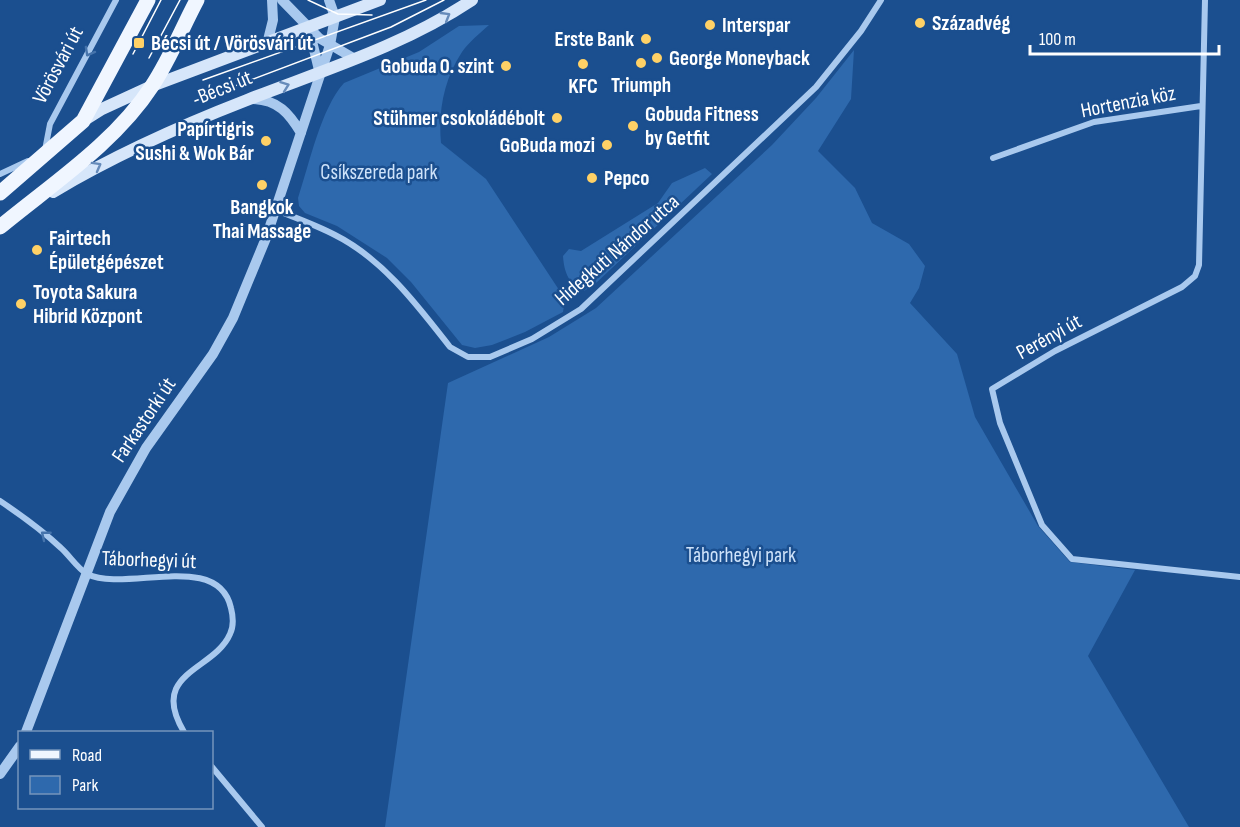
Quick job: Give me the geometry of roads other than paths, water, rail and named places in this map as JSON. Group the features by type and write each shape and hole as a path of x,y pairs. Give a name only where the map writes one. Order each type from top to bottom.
{"main road":[{"path":"83,121 147,0"},
{"path":"5,222 110,135 152,86 197,0"},
{"name":"Bécsi út","path":"0,193 83,121 102,109 152,86 380,0"},
{"name":"Bécsi út","path":"5,222 100,164 250,99 420,32 472,0"}],"street":[{"name":"Vörösvári út","path":"45,153 50,124 116,0"},
{"path":"267,44 273,20 272,0"},
{"path":"282,0 308,28 330,45 355,59"},
{"path":"329,0 335,17"},
{"name":"Hidegkuti Nándor utca","path":"276,210 337,236 368,256 388,273 450,347 460,355 477,358 500,354 532,339 581,309 816,87 861,31 881,0"},
{"name":"Perényi út","path":"1205,0 1199,265 1195,276 1182,287 1055,351 992,388 1000,423 1042,525 1072,559 1240,578"},
{"name":"Farkastorki út","path":"26,731 86,573 124,485 146,448 225,334 276,210 330,45 335,17"},
{"path":"308,28 314,40 320,73"},
{"path":"250,99 273,101 283,108 302,133"},
{"name":"Hortenzia köz","path":"993,158 1094,122 1201,106"},
{"name":"Bécsi út","path":"0,174 45,153"},
{"name":"Táborhegyi út","path":"0,501 62,548 86,573 109,578 199,577 214,582 226,594 232,614 230,635 218,649 183,678 176,692 175,708 184,731"},
{"path":"0,774 18,749"},
{"path":"213,768 262,827"}],"tram line":[{"path":"133,54 161,0"},
{"path":"149,58 180,0"},
{"path":"308,0 338,14 372,15"},
{"path":"203,80 426,0"},
{"path":"195,101 391,27 444,0"}],"place":[{"name":"Századvég","path":"920,23"},
{"name":"Interspar","path":"710,25"},
{"name":"Erste Bank","path":"646,39"},
{"name":"Bécsi út / Vörösvári út","path":"139,43"},
{"name":"George Moneyback","path":"657,58"},
{"name":"Triumph","path":"641,63"},
{"name":"KFC","path":"583,64"},
{"name":"Gobuda 0. szint","path":"506,66"},
{"name":"Stühmer csokoládébolt","path":"557,118"},
{"name":"Gobuda Fitness by Getfit","path":"633,126"},
{"name":"Papírtigris Sushi & Wok Bár","path":"266,141"},
{"name":"GoBuda mozi","path":"607,145"},
{"name":"Pepco","path":"592,178"},
{"name":"Bangkok Thai Massage","path":"262,185"},
{"name":"Fairtech Épületgépészet","path":"37,250"},
{"name":"Toyota Sakura Hibrid Központ","path":"21,304"}],"park label":[{"name":"Csíkszereda park","path":"379,172"},
{"name":"Táborhegyi park","path":"741,555"}]}
